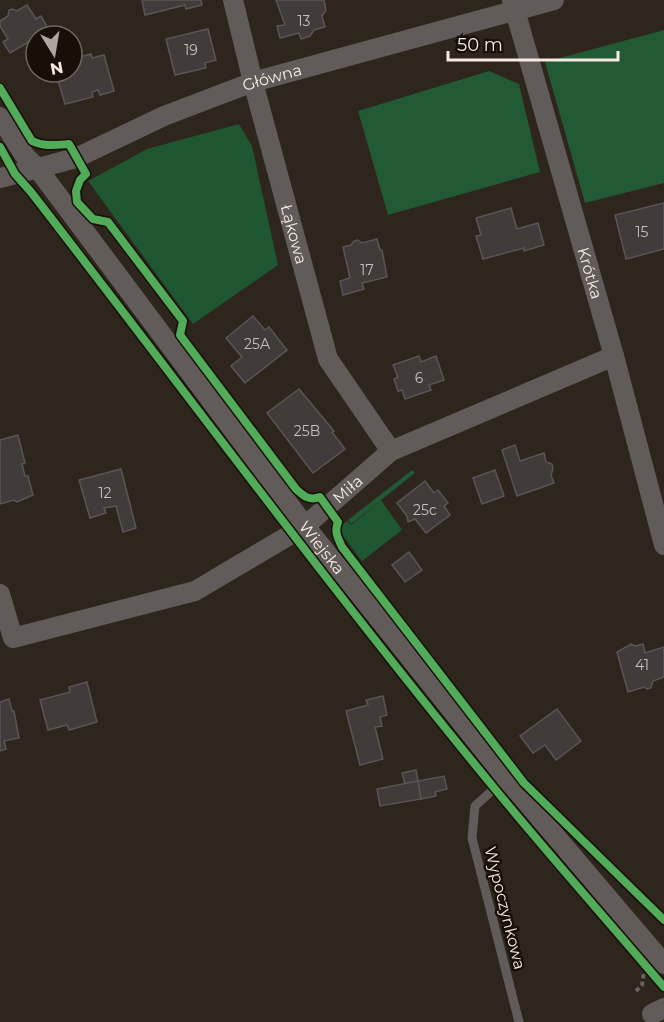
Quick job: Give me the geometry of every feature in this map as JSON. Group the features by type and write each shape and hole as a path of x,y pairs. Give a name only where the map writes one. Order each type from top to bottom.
{"street":[{"name":"Łąkowa","path":"233,0 328,359 391,451"},
{"name":"Główna","path":"0,178 38,170 76,158 164,116 253,82 513,5 554,0"},
{"name":"Krótka","path":"513,5 614,356 664,545"},
{"name":"Wiejska","path":"0,117 25,156 38,170 305,526 506,778 664,964"},
{"name":"Miła","path":"0,594 7,640 195,591 305,526 391,451 614,356"}],"lane":[{"name":"Wypoczynkowa","path":"506,778 475,806 472,838 519,1022"}],"path":[{"path":"636,991 642,985 644,968"}],"green space":[{"path":"664,30 664,183 585,203 545,62"},
{"path":"489,71 519,84 540,172 388,215 358,111"},
{"path":"239,124 252,146 278,265 193,324 88,181 147,149"},
{"path":"412,470 415,473 351,524 348,520"},
{"path":"381,500 402,530 362,561 340,532 340,527 347,521 351,525"}],"building":[{"path":"142,0 201,0 202,5 186,9 185,5 145,15"},
{"path":"276,0 324,0 326,10 322,16 325,27 314,30 310,36 301,39 299,33 280,38 277,26 285,25"},
{"path":"27,5 36,19 41,16 46,24 24,24 24,45 10,53 3,42 8,39 0,26 0,21 8,16 9,10 17,11"},
{"path":"208,29 216,60 205,63 206,68 175,75 166,39"},
{"path":"91,54 92,58 104,55 114,91 100,95 98,90 92,92 93,97 65,104 59,84 84,84 84,56"},
{"path":"664,203 664,249 626,259 615,215"},
{"path":"511,208 517,229 538,223 544,245 483,259 476,236 481,235 476,218"},
{"path":"377,239 380,250 382,250 387,277 362,283 364,289 343,295 340,281 350,278 343,247 358,240 362,243"},
{"path":"253,316 265,330 269,327 287,350 245,383 231,366 242,357 226,338"},
{"path":"419,356 421,362 436,356 444,380 429,385 431,390 405,399 402,390 398,391 394,379 398,377 393,365"},
{"path":"299,389 334,431 332,432 345,449 313,473 267,413"},
{"path":"18,435 25,463 22,464 25,476 28,476 33,495 17,502 14,500 0,504 0,440"},
{"path":"515,445 520,461 544,453 546,462 552,464 551,475 554,483 517,496 502,450"},
{"path":"121,469 136,528 123,532 116,506 104,508 106,513 90,518 79,480"},
{"path":"495,470 504,496 482,504 473,478"},
{"path":"425,481 434,493 438,490 448,503 444,506 450,515 426,533 415,519 408,522 407,516 397,503"},
{"path":"409,552 422,570 405,582 392,565"},
{"path":"631,644 635,646 643,644 645,653 664,647 664,677 653,681 651,688 644,687 628,692 617,652"},
{"path":"87,682 97,722 69,730 67,725 48,730 40,700 70,692 69,687"},
{"path":"383,696 387,715 380,717 382,726 375,727 383,759 360,765 346,711 368,705 366,700"},
{"path":"9,699 12,711 14,711 19,738 4,741 6,749 0,751 0,702"},
{"path":"557,709 581,741 556,760 545,745 533,753 520,736"},
{"path":"416,770 418,781 405,784 402,773"},
{"path":"444,776 447,789 435,792 436,796 421,799 418,781"},
{"path":"418,781 421,799 380,806 377,789"}],"cycle path":[{"path":"0,88 32,141 46,145 69,144 86,174 80,180 76,191 77,202 93,219 108,222 183,321 180,335 296,489 304,496 320,497 338,522 336,532 342,547 524,783 664,920"},
{"path":"0,147 15,174 435,716 664,987"}]}
